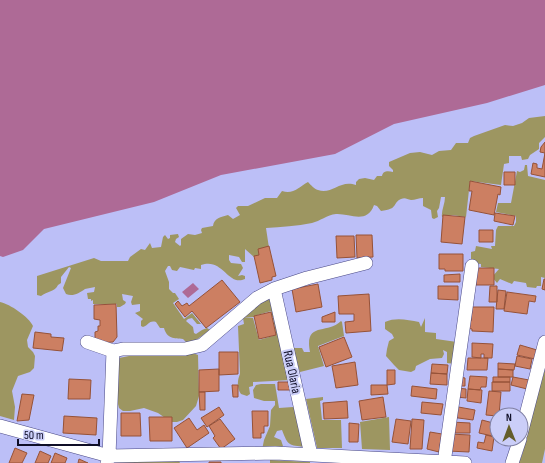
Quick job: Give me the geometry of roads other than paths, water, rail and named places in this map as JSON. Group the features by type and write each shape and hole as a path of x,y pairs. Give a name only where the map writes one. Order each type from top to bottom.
{"street":[{"path":"87,342 113,351 123,349 185,348 202,345 257,298 274,289 307,278 366,263"},
{"path":"444,462 472,266"},
{"name":"Rua Olaria","path":"274,289 310,455"},
{"path":"528,407 545,342"},
{"path":"108,460 113,351"},
{"path":"0,426 108,460 275,453 465,463"},
{"path":"512,463 517,447"}]}
